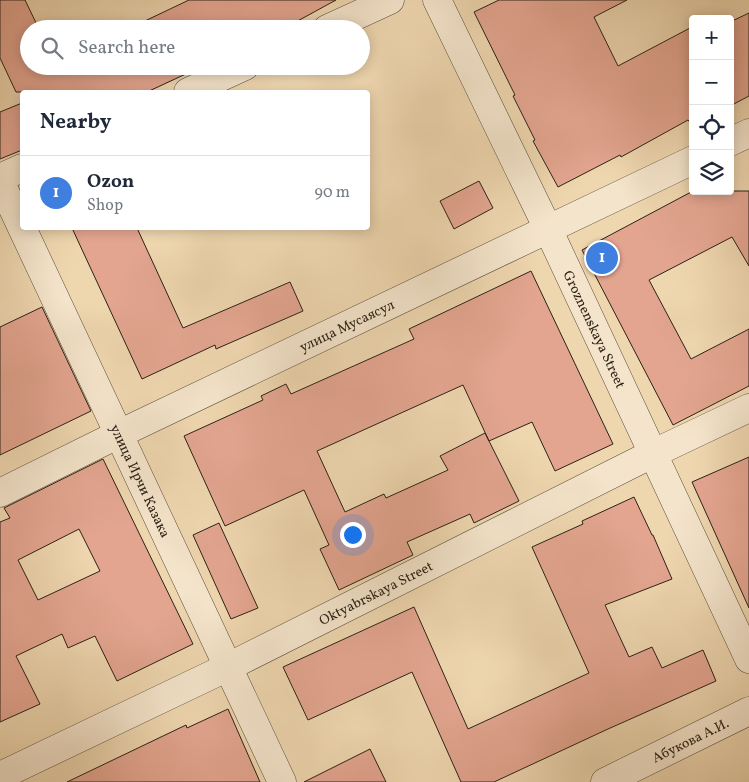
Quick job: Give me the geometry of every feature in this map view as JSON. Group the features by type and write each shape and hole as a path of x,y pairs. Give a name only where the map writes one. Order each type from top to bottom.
{"street":[{"path":"347,20 390,0"},
{"name":"Groznenskaya Street","path":"437,0 654,453 749,660"},
{"path":"192,90 225,75"},
{"path":"734,140 749,133"},
{"name":"улица Мусаясул","path":"0,493 119,434 689,162"},
{"path":"0,179 20,169"},
{"name":"улица Ирчи Казака","path":"0,179 20,222"},
{"name":"улица Ирчи Казака","path":"24,230 282,782"},
{"name":"Oktyabrskaya Street","path":"0,776 228,667 654,453 749,408"},
{"name":"Абукова А.И.","path":"605,782 749,711"}],"building":[{"path":"0,0 25,0 35,20 20,20 20,75 184,75 151,90 20,90 20,92 16,92 0,58"},
{"path":"189,0 336,0 299,20 147,20"},
{"path":"499,0 627,0 594,17 618,66 689,29 689,121 688,120 621,157 620,155 558,187 533,141 535,140 513,96 515,95 474,12"},
{"path":"749,13 749,96 734,104 734,60 734,20"},
{"path":"20,104 20,151 0,159 0,112"},
{"path":"479,181 493,208 454,229 440,201"},
{"path":"734,191 749,191 749,266 732,237 649,280 691,359 749,329 749,386 673,425 582,250 689,193 689,195 734,195"},
{"path":"73,230 138,230 183,328 290,282 303,311 216,349 215,345 142,379"},
{"path":"531,271 613,444 555,471 532,422 489,441 519,501 474,523 470,514 407,542 413,555 339,590 320,549 329,545 304,490 225,526 184,436 263,400 261,396 286,384 291,394 414,339 409,329","holes":["463,385 489,441 485,433 440,456 448,470 386,498 384,494 345,512 317,451"]},
{"path":"42,307 91,411 0,455 0,327"},
{"path":"749,457 749,608 692,482"},
{"path":"103,459 193,644 117,681 95,636 68,648 62,634 16,656 40,704 0,722 0,522 10,518 4,508","holes":["79,529 100,571 38,600 18,560"]},
{"path":"634,497 672,579 605,605 629,657 652,647 662,668 703,650 716,681 494,782 461,782 412,672 308,720 283,667 414,607 468,729 589,673 532,547 583,524 582,521"},
{"path":"219,523 258,608 231,619 193,535"},
{"path":"228,709 260,782 67,782 186,725 187,728"},
{"path":"370,749 386,782 304,782"}],"place":[{"name":"Ozon","path":"602,258"}]}
